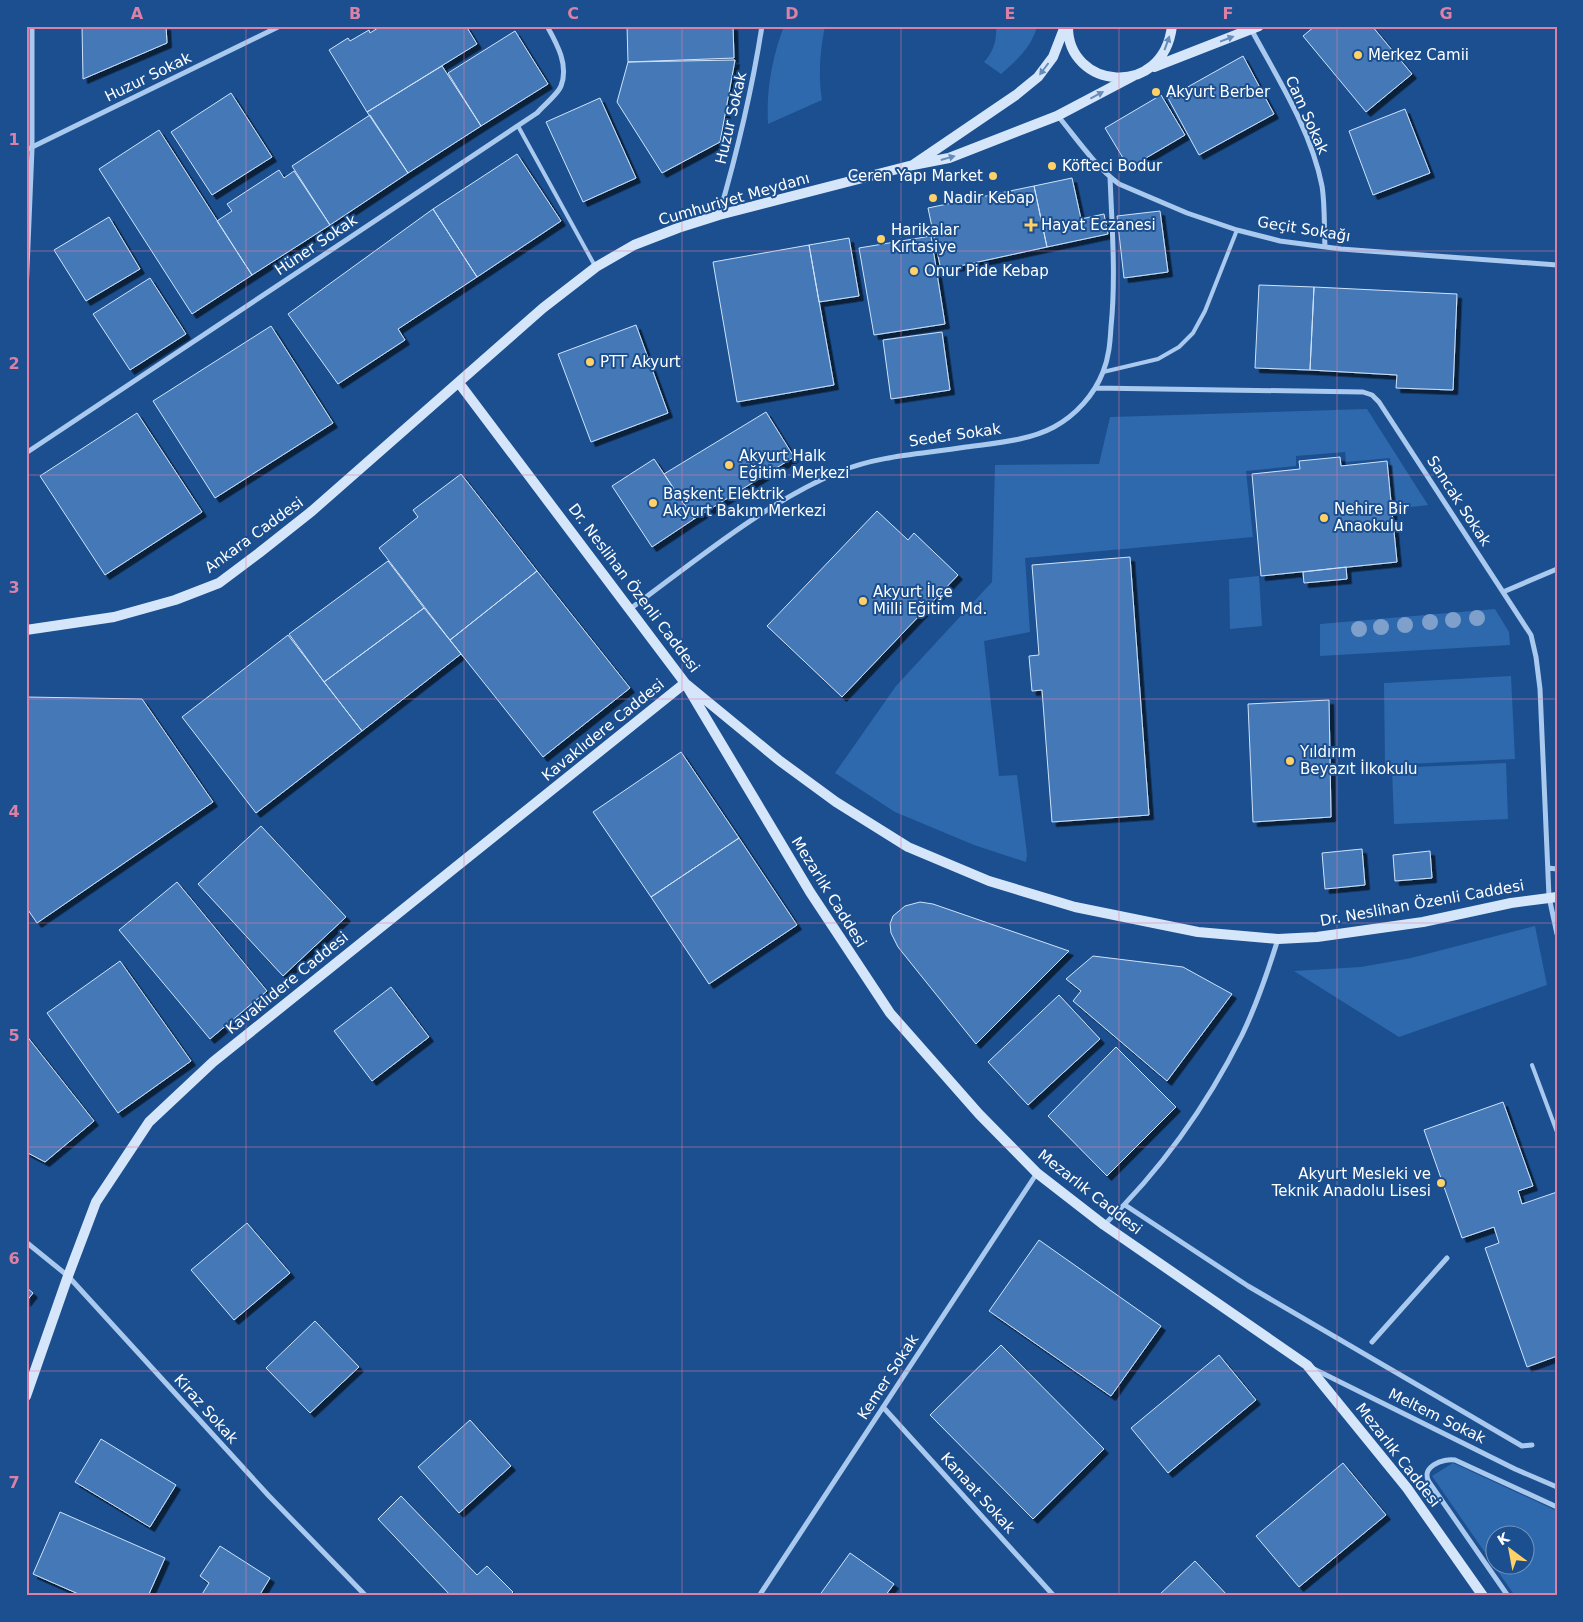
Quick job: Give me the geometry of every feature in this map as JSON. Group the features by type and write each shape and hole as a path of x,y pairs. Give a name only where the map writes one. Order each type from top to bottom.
{"street":[{"path":"26,293 32,26"},
{"name":"Huzur Sokak","path":"29,149 280,26"},
{"name":"Hüner Sokak","path":"26,452 537,113 560,88 564,68 558,45 547,26"},
{"name":"Huzur Sokak","path":"719,215 741,134 762,26"},
{"name":"Cumhuriyet Meydanı","path":"913,165 1016,95 1038,77 1053,57 1067,26"},
{"name":"Cumhuriyet Meydanı","path":"1067,26 1074,52 1085,66 1100,74 1117,78 1133,76"},
{"name":"Cumhuriyet Meydanı","path":"460,383 543,308 596,267 634,246 678,228 719,215 913,165 949,158 1057,116 1148,69 1161,58 1169,44 1172,26"},
{"path":"1148,69 1255,28"},
{"name":"Cam Sokak","path":"1255,28 1311,148 1322,186 1325,247"},
{"name":"Geçit Sokağı","path":"1057,116 1110,177 1119,184 1187,214 1237,230 1280,241 1325,247 1556,266"},
{"name":"Sedef Sokak","path":"630,609 741,528 796,493 842,471 890,457 964,448 1030,437 1054,427 1075,413 1095,388 1109,355 1114,281 1110,177"},
{"name":"Dr. Neslihan Özenli Caddesi","path":"460,383 686,683 787,766 836,802 908,847 989,881 1075,906 1198,932 1278,939 1317,937 1423,922 1511,903 1553,897"},
{"name":"Ankara Caddesi","path":"26,630 114,617 175,600 219,582 259,554 312,511 460,383"},
{"name":"Sancak Sokak","path":"1095,388 1362,392 1372,395 1379,402 1531,635 1540,689 1548,868 1557,934"},
{"path":"1503,592 1557,569"},
{"name":"Mezarlık Caddesi","path":"686,683 810,892 890,1013 979,1114 1037,1173 1104,1225 1307,1365 1408,1488 1483,1596"},
{"name":"Kavaklıdere Caddesi","path":"26,1396 96,1202 149,1122 213,1062 686,683"},
{"path":"1548,868 1557,869"},
{"path":"1104,1225 1125,1205 1166,1156 1194,1118 1218,1079 1242,1034 1262,987 1278,939"},
{"name":"Kemer Sokak","path":"759,1596 1037,1173"},
{"path":"1125,1205 1257,1291 1522,1446 1532,1445"},
{"name":"Kiraz Sokak","path":"26,1242 68,1276 269,1496 366,1596"},
{"path":"1372,1342 1447,1258"},
{"name":"Meltem Sokak","path":"1307,1365 1515,1469 1557,1487"},
{"name":"Kanaat Sokak","path":"883,1407 1054,1596"},
{"path":"1508,1596 1429,1482 1426,1473 1442,1460 1455,1460 1557,1507"}],"lane":[{"path":"518,126 596,267"},
{"path":"1103,372 1158,359 1179,347 1193,333 1205,311 1237,230"},
{"path":"1532,1065 1557,1132"}],"shaded area":[{"path":"784,26 825,26 820,63 822,100 768,124 771,74"},
{"path":"996,26 1037,26 1028,47 1001,74 984,62 994,46"},
{"path":"1367,409 1428,505 1395,509 1390,458 1346,462 1345,452 1296,456 1296,466 1246,471 1253,537 1025,558 1030,632 984,641 999,776 1017,775 1027,854 1026,862 974,845 895,812 835,773 896,686 992,582 995,465 1099,464 1110,417"},
{"path":"1259,576 1262,626 1230,629 1229,579"},
{"path":"1495,609 1509,632 1510,645 1320,656 1320,624"},
{"path":"1511,676 1515,759 1385,765 1384,683"},
{"path":"1506,763 1508,819 1394,824 1392,768"},
{"path":"1535,926 1547,985 1399,1037 1294,971 1361,967 1411,958"},
{"path":"1453,1463 1557,1511 1557,1596 1515,1596 1500,1574 1536,1574 1536,1524 1486,1524 1486,1554 1432,1476"}],"building":[{"path":"82,26 166,26 167,43 83,79"},
{"path":"381,26 466,26 477,44 367,112 329,50 348,38 350,41 369,30 370,33"},
{"path":"627,26 733,26 734,58 628,62"},
{"name":"Merkez Camii","path":"1315,26 1372,26 1412,74 1366,112 1303,36"},
{"path":"515,31 548,84 481,126 448,73"},
{"path":"1243,56 1274,114 1199,155 1168,98"},
{"path":"735,60 720,142 662,173 617,102 628,62"},
{"path":"442,66 481,126 408,173 367,112"},
{"path":"231,93 272,157 212,195 171,132"},
{"path":"1161,95 1185,135 1129,168 1105,128"},
{"path":"600,98 636,178 583,202 546,122"},
{"path":"1405,109 1430,173 1373,195 1349,131"},
{"path":"370,115 408,173 330,225 292,166"},
{"path":"159,130 252,275 192,314 99,169"},
{"path":"517,154 561,221 477,277 433,209"},
{"path":"279,170 284,178 294,171 330,225 252,275 217,221 232,211 227,204"},
{"path":"1072,178 1081,219 1104,214 1108,234 1047,247 1034,186"},
{"path":"1034,186 1047,247 941,270 928,208"},
{"path":"433,209 477,277 398,329 405,340 338,384 288,314"},
{"path":"1160,211 1168,272 1124,278 1117,216"},
{"path":"109,217 140,269 86,301 54,250"},
{"path":"931,236 945,324 874,335 859,248"},
{"path":"849,238 859,296 819,302 809,245"},
{"path":"809,245 834,385 737,402 713,262"},
{"path":"150,278 186,334 130,370 93,314"},
{"path":"1259,285 1314,287 1310,370 1255,368"},
{"path":"1314,287 1457,294 1453,390 1396,388 1397,375 1310,370"},
{"path":"636,325 668,413 591,442 558,354"},
{"path":"271,326 333,423 215,498 153,401"},
{"path":"942,332 950,390 891,399 883,340"},
{"name":"Akyurt Halk Eğitim Merkezi","path":"766,412 794,457 694,519 664,474"},
{"path":"137,413 202,512 105,575 40,476"},
{"name":"Nehire Bir Anaokulu","path":"1340,457 1341,466 1387,461 1397,562 1261,576 1252,474 1300,469 1299,461"},
{"name":"Başkent Elektrik Akyurt Bakım Merkezi","path":"654,459 694,519 652,547 612,486"},
{"path":"461,474 537,571 450,640 379,548 418,517 413,510"},
{"name":"Akyurt İlçe Milli Eğitim Md.","path":"877,511 908,540 914,533 958,575 842,697 767,626"},
{"path":"1130,557 1149,815 1052,822 1042,690 1032,691 1029,656 1039,655 1032,565"},
{"path":"388,561 424,608 324,682 289,634"},
{"path":"1346,567 1347,579 1304,583 1303,572"},
{"path":"537,571 630,688 543,757 450,640"},
{"path":"424,608 461,654 362,731 324,682"},
{"path":"288,635 362,731 256,813 182,717"},
{"path":"26,697 142,699 213,802 37,923 26,907"},
{"name":"Yıldırım Beyazıt İlkokulu","path":"1329,700 1331,817 1253,822 1248,704"},
{"path":"681,752 739,838 651,897 593,812"},
{"path":"261,826 346,917 283,976 198,884"},
{"path":"739,838 797,925 709,984 651,897"},
{"path":"1362,849 1365,885 1325,889 1322,853"},
{"path":"1430,851 1432,878 1395,881 1393,855"},
{"path":"177,882 267,991 210,1039 119,930"},
{"path":"920,902 933,904 1069,951 976,1044 898,947 891,933 890,924 893,916 905,906"},
{"path":"1093,956 1183,967 1232,994 1167,1081 1073,1001 1081,991 1066,979"},
{"path":"120,961 191,1061 118,1113 47,1013"},
{"path":"391,987 429,1037 372,1081 334,1031"},
{"path":"1059,995 1100,1039 1028,1105 988,1062"},
{"path":"26,1035 94,1121 45,1162 26,1152"},
{"path":"1116,1047 1176,1107 1107,1176 1048,1116"},
{"path":"1503,1102 1533,1186 1518,1191 1522,1204 1557,1192 1557,1356 1527,1367 1485,1248 1499,1243 1494,1227 1462,1238 1424,1130"},
{"path":"247,1223 290,1273 234,1320 191,1270"},
{"path":"1039,1240 1161,1326 1111,1396 989,1311"},
{"path":"26,1287 33,1293 26,1302"},
{"path":"315,1321 359,1367 310,1413 266,1368"},
{"path":"1001,1345 1104,1449 1033,1519 930,1415"},
{"path":"1219,1355 1256,1400 1168,1473 1131,1428"},
{"path":"470,1420 511,1466 459,1513 418,1467"},
{"path":"101,1439 176,1485 150,1527 75,1482"},
{"path":"1343,1463 1386,1515 1299,1587 1256,1536"},
{"path":"401,1496 477,1575 487,1566 513,1592 509,1596 451,1596 378,1519"},
{"path":"60,1512 165,1558 148,1596 83,1596 33,1574"},
{"path":"220,1546 270,1578 259,1596 201,1596 209,1583 200,1576"},
{"path":"850,1553 894,1584 885,1596 819,1596"},
{"path":"1195,1561 1228,1596 1158,1596"}],"place":[{"name":"Merkez Camii","path":"1358,55"},
{"name":"Akyurt Berber","path":"1156,92"},
{"name":"Köfteci Bodur","path":"1052,166"},
{"name":"Ceren Yapı Market","path":"993,176"},
{"name":"Nadir Kebap","path":"933,198"},
{"name":"Hayat Eczanesi","path":"1031,225"},
{"name":"Harikalar Kırtasiye","path":"881,239"},
{"name":"Onur Pide Kebap","path":"914,271"},
{"name":"PTT Akyurt","path":"590,362"},
{"name":"Akyurt Halk Eğitim Merkezi","path":"729,465"},
{"name":"Başkent Elektrik Akyurt Bakım Merkezi","path":"653,503"},
{"name":"Nehire Bir Anaokulu","path":"1324,518"},
{"name":"Akyurt İlçe Milli Eğitim Md.","path":"863,601"},
{"name":"Yıldırım Beyazıt İlkokulu","path":"1290,761"},
{"name":"Akyurt Mesleki ve Teknik Anadolu Lisesi","path":"1441,1183"}]}
